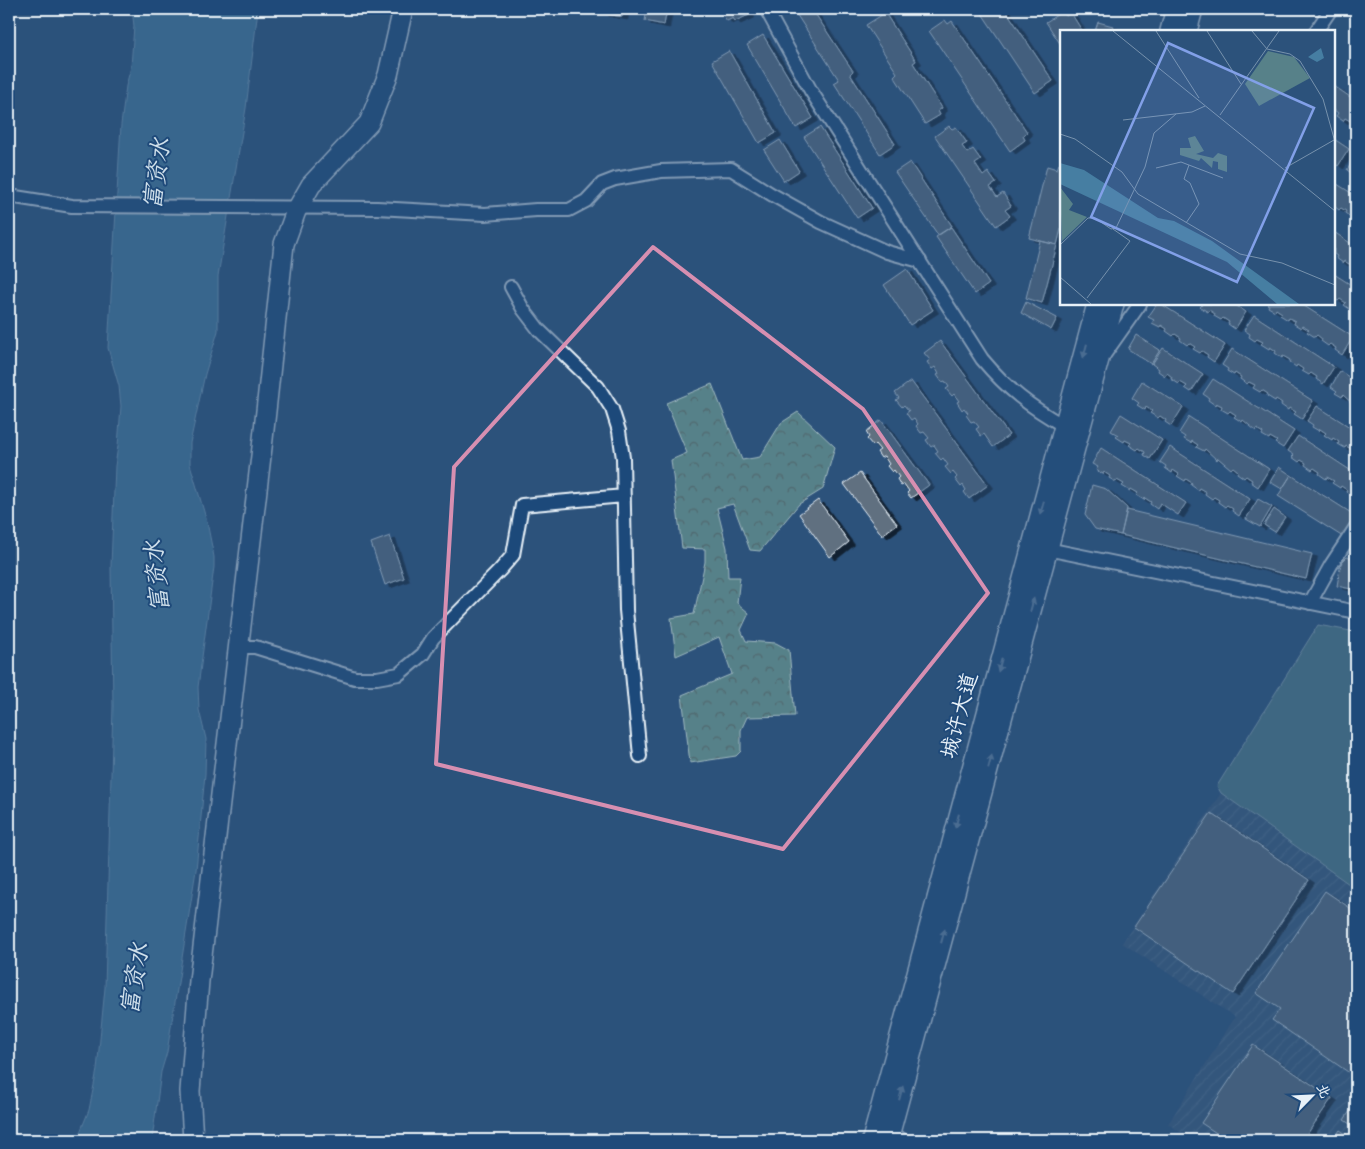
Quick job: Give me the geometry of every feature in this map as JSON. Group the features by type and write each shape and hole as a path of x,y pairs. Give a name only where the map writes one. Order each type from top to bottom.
{"main road":[{"path":"193,1140 190,1091 199,981 284,244 298,208 311,185 369,122 388,75 402,9"},
{"path":"1170,30 1176,9"},
{"path":"1186,30 1192,9"},
{"name":"城许大道","path":"872,1140 1097,305"},
{"name":"城许大道","path":"894,1138 1047,550 1114,305"}],"street":[{"path":"766,9 811,91 982,359 995,375 1021,399 1064,426"},
{"path":"1317,30 1331,9"},
{"path":"9,196 72,206 377,208 485,214 536,210 570,210 586,201 602,184 615,179 661,171 731,169 821,222 887,252 920,261"},
{"path":"511,287 523,309 539,330 589,377 605,397 616,420 622,444 626,610 640,756"},
{"path":"1097,364 1139,305"},
{"path":"238,647 255,647 355,678 377,678 399,674 423,654 433,638 500,570 512,555 522,505 624,496"},
{"path":"1310,603 1356,527"},
{"path":"1047,550 1356,612"}],"highlighted area":[{"path":"653,247 863,409 988,593 783,849 436,764 454,467"}],"shaded area":[{"path":"1221,793 1356,889 1356,1140 1192,1140 1168,1124 1235,1017 1122,943"}],"green space":[{"path":"712,384 742,460 760,457 781,423 798,412 835,447 823,489 799,504 760,551 750,550 733,504 717,508 727,548 728,577 740,577 737,603 749,613 741,630 746,641 776,643 789,650 795,716 747,717 741,730 741,751 736,756 690,763 682,695 732,674 719,637 676,656 671,618 694,614 705,562 705,549 682,548 671,460 687,453 666,403"},
{"path":"1318,625 1356,632 1356,889 1221,793 1217,786"}],"water":[{"name":"富资水","path":"132,9 258,9 246,108 218,276 218,331 205,374 190,443 190,464 207,522 214,557 214,567 198,687 199,710 206,739 205,774 196,870 167,1052 161,1072 152,1140 77,1140 89,1110 97,1070 105,988 113,706 111,566 115,466 121,406 119,386 108,348 121,125 126,86 131,67 134,26"}],"building":[{"path":"604,9 624,9 622,17 603,13"},
{"path":"647,9 667,9 664,25 645,21"},
{"path":"719,9 747,9 749,15 735,21 733,18 727,21"},
{"path":"793,9 812,9 853,71 850,74 895,144 880,154 834,83 839,80"},
{"path":"979,9 1005,9 1053,81 1035,93"},
{"path":"1063,11 1066,16 1071,13 1081,29 1060,30 1060,43 1046,22"},
{"path":"885,13 916,61 913,63 942,108 938,111 940,115 925,124 894,76 897,73 866,25"},
{"path":"945,20 948,24 952,21 1027,132 1023,136 1025,140 1010,151 929,31"},
{"path":"1098,22 1113,26 1112,30 1095,30"},
{"path":"763,35 813,118 796,128 747,45"},
{"path":"729,51 776,133 759,143 712,61"},
{"path":"1335,87 1356,101 1356,129 1350,125 1352,122 1345,118 1343,121 1336,116 1338,113 1335,111"},
{"path":"949,126 952,129 956,127 967,143 962,146 967,153 973,149 981,160 975,164 983,176 988,172 996,183 990,187 997,197 1003,193 1011,206 1005,210 1010,216 996,226 935,136"},
{"path":"820,127 872,208 857,218 804,137"},
{"path":"780,140 799,171 784,181 764,150"},
{"path":"1335,140 1349,149 1338,166 1335,164"},
{"path":"1356,155 1356,179 1347,170"},
{"path":"910,162 952,226 938,235 895,172"},
{"path":"1060,164 1060,233 1057,245 1029,238 1047,166 1057,169"},
{"path":"1337,184 1356,196 1356,218 1354,216 1352,218 1345,213 1346,211 1341,208 1339,210 1335,207 1335,188"},
{"path":"951,227 989,284 975,294 936,237"},
{"path":"1335,233 1356,247 1356,271 1350,267 1351,265 1344,261 1343,263 1336,258 1337,256 1335,255"},
{"path":"1040,241 1057,245 1042,303 1026,298"},
{"path":"907,269 933,310 910,325 884,285"},
{"path":"1335,275 1356,288 1356,310 1353,308 1351,310 1340,299 1338,301 1335,300"},
{"path":"1026,302 1057,318 1051,330 1021,313"},
{"path":"1156,305 1163,305 1225,345 1214,362 1207,357 1208,355 1193,349 1195,347 1189,343 1187,345 1175,334 1173,336 1161,325 1160,327 1152,323 1154,320 1148,317"},
{"path":"1202,305 1236,305 1246,312 1235,329 1223,318 1221,320 1209,310 1208,312 1200,307"},
{"path":"1269,305 1303,305 1353,337 1342,355 1330,344 1328,346 1321,341 1322,339 1317,335 1315,337 1307,332 1309,330 1294,324 1295,321 1289,318 1288,320 1280,315 1282,313 1276,309 1275,311 1268,307"},
{"path":"1254,315 1334,367 1323,384 1311,373 1309,375 1302,371 1303,369 1289,362 1290,360 1283,356 1282,358 1270,347 1269,349 1261,344 1263,342 1257,339 1255,341 1249,337 1250,334 1244,330"},
{"path":"1136,335 1160,350 1151,364 1128,349"},
{"path":"940,341 1009,435 993,447 984,434 981,436 976,429 979,427 974,421 971,422 966,415 968,413 964,408 962,410 954,394 952,396 946,389 949,387 937,375 939,374 935,367 932,369 927,362 930,360 924,353"},
{"path":"1356,346 1356,360 1350,356"},
{"path":"1163,348 1203,374 1191,392 1185,388 1187,386 1171,379 1172,377 1167,373 1165,376 1152,364"},
{"path":"1232,349 1313,401 1302,419 1294,414 1296,412 1289,408 1288,410 1281,405 1282,403 1267,396 1268,394 1262,390 1260,392 1253,388 1255,385 1249,382 1247,384 1235,373 1234,375 1227,371 1228,369 1222,365"},
{"path":"1340,371 1356,382 1355,406 1343,395 1342,397 1335,393 1337,391 1331,387"},
{"path":"1213,379 1294,431 1283,448 1275,443 1277,441 1262,435 1263,433 1257,429 1256,431 1243,420 1242,422 1234,417 1236,415 1230,411 1228,413 1221,409 1222,406 1216,403 1215,405 1208,400 1209,398 1203,394"},
{"path":"911,381 988,485 969,499 964,492 966,490 963,485 961,487 955,479 957,477 953,472 951,474 945,467 948,465 943,458 941,460 935,453 938,451 934,445 931,447 926,440 929,438 924,432 921,433 916,426 918,424 914,418 911,420 906,413 909,411 904,405 902,407 896,400 899,398 895,393"},
{"path":"1142,381 1183,407 1171,426 1160,416 1158,418 1150,413 1152,411 1146,407 1145,410 1137,405 1139,403 1132,398"},
{"path":"1317,406 1356,431 1356,456 1352,453 1353,450 1338,444 1339,442 1324,435 1326,433 1312,427 1313,425 1307,421"},
{"path":"1121,414 1162,440 1150,459 1144,455 1145,452 1139,448 1137,450 1129,445 1131,443 1125,440 1124,442 1111,431"},
{"path":"1189,417 1269,469 1258,487 1246,476 1244,478 1237,473 1238,471 1233,467 1231,469 1205,449 1204,451 1196,447 1198,445 1192,441 1191,443 1184,439 1185,437 1179,433"},
{"path":"881,420 929,485 911,498 904,484 901,486 897,479 899,477 894,470 892,472 887,466 889,464 884,456 881,458 877,452 880,450 867,439 869,437 866,432"},
{"path":"1298,436 1356,474 1356,496 1346,492 1347,490 1341,486 1340,488 1332,483 1334,481 1327,477 1326,479 1314,468 1312,470 1305,465 1306,463 1301,460 1299,462 1292,457 1294,455 1288,451"},
{"path":"1170,447 1250,499 1239,516 1227,505 1225,507 1218,502 1219,500 1214,497 1212,499 1205,494 1206,492 1199,488 1198,490 1186,479 1185,481 1177,476 1179,474 1173,470 1172,473 1165,468 1166,466 1160,462"},
{"path":"1101,448 1186,503 1178,515 1160,503 1157,509 1145,498 1144,500 1136,495 1138,493 1122,486 1124,484 1109,478 1110,476 1104,472 1103,474 1096,470 1098,467 1092,464"},
{"path":"1279,467 1291,475 1282,489 1270,482"},
{"path":"860,473 897,524 882,535 844,484"},
{"path":"1291,475 1356,516 1343,537 1278,496"},
{"path":"1092,485 1106,489 1127,508 1121,535 1095,529 1085,515"},
{"path":"1258,499 1272,507 1260,527 1246,519"},
{"path":"818,500 849,542 830,557 799,514"},
{"path":"1274,509 1285,517 1275,532 1264,525"},
{"path":"1127,510 1312,554 1306,579 1121,535"},
{"path":"390,536 404,578 385,585 371,543"},
{"path":"1347,557 1356,559 1356,590 1337,586 1341,563"},
{"path":"1211,813 1309,880 1233,994 1134,927"},
{"path":"1325,891 1356,912 1356,1066 1351,1074 1272,1020 1280,1009 1256,993"},
{"path":"1253,1045 1332,1098 1303,1140 1227,1140 1201,1123"},
{"path":"1356,1102 1356,1128 1344,1120"},
{"path":"1340,1130 1355,1140 1333,1140"}]}
